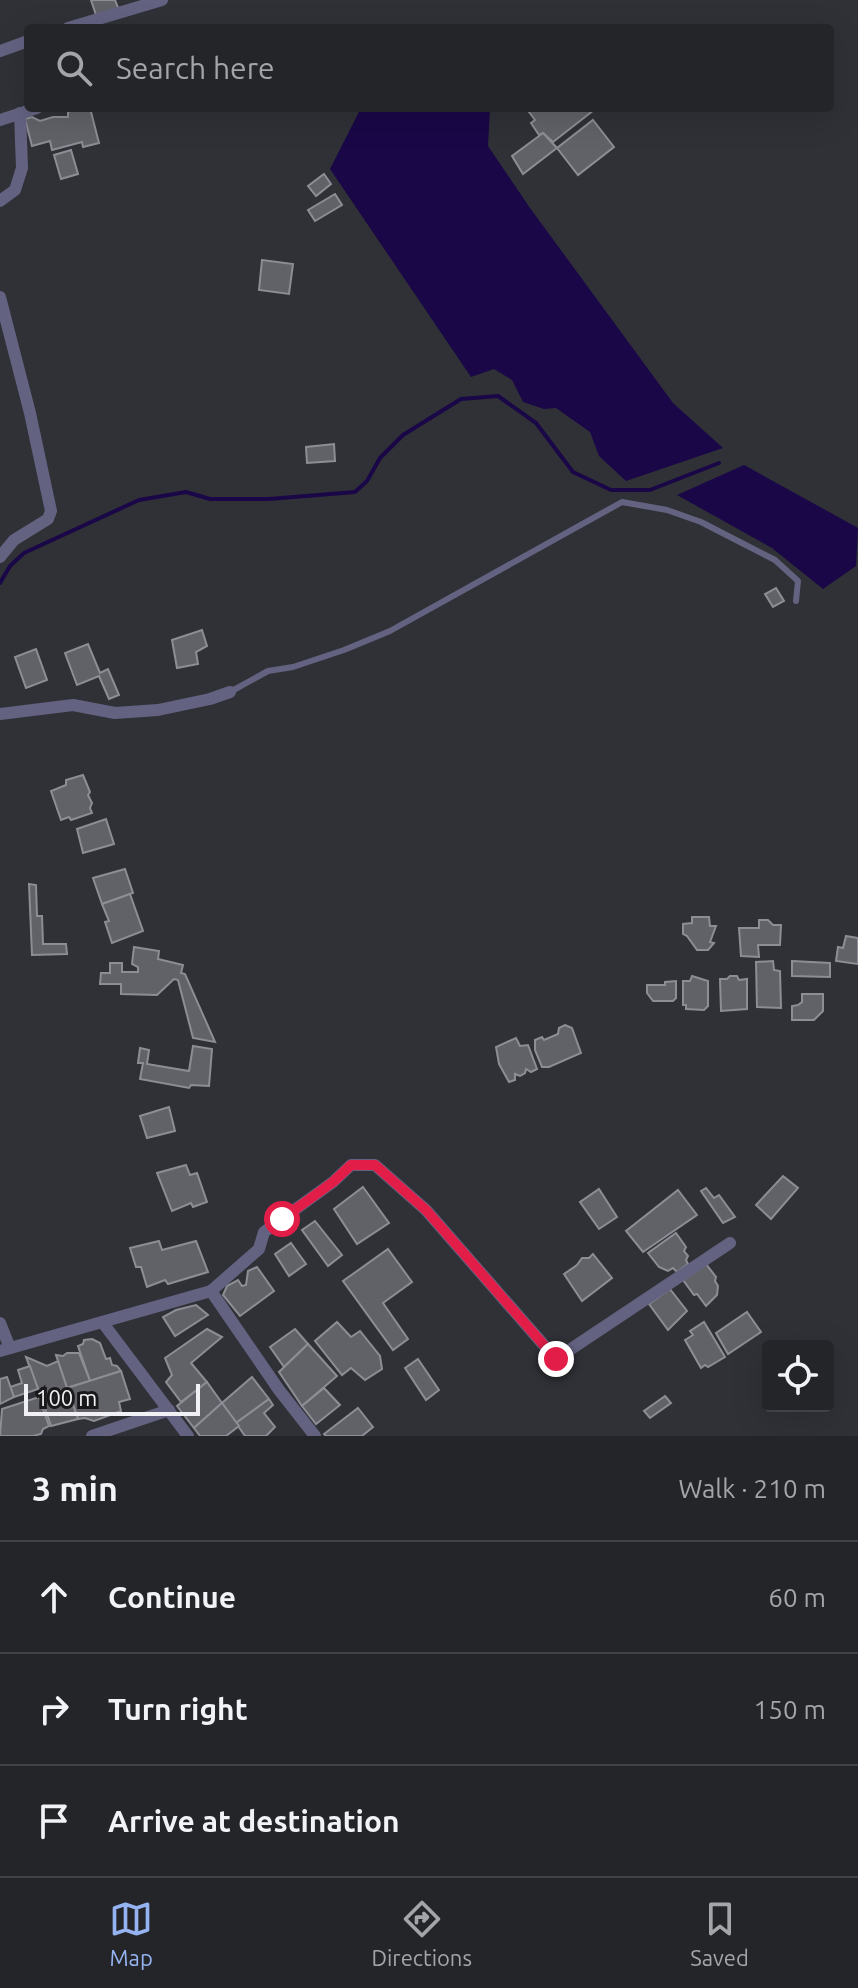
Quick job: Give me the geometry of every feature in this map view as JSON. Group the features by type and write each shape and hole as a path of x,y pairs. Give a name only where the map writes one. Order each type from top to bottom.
{"street":[{"path":"81,24 162,0"},
{"path":"0,51 24,42"},
{"path":"0,120 24,112"},
{"path":"0,201 15,190 22,168 20,113"},
{"path":"0,297 51,511 48,519 14,540 0,557"},
{"path":"0,714 73,705 115,713 158,710 230,692"},
{"path":"0,1323 5,1350 211,1291 259,1249 264,1232 333,1182 351,1165 375,1165 426,1210 556,1359 730,1243"},
{"path":"211,1291 279,1390 315,1436"},
{"path":"103,1323 188,1436"},
{"path":"92,1436 169,1410"}],"lane":[{"path":"230,692 268,671 293,667 390,631 622,502 667,510 701,522 775,560 798,581 796,601"}],"shaded area":[{"path":"359,112 490,112 488,146 530,208 673,403 723,448 626,481 599,456 590,432 556,408 544,409 523,402 512,380 494,369 471,377 330,169"},
{"path":"744,465 858,528 856,566 823,589 772,548 677,495"}],"building":[{"path":"91,0 115,0 119,10 97,18"},
{"path":"68,112 91,112 99,143 83,147 82,142 52,150 50,141 32,146 25,119 32,117 40,121 68,117"},
{"path":"529,112 591,112 553,142 543,133 539,135 531,123 535,120"},
{"path":"593,120 614,147 578,175 557,148"},
{"path":"543,133 557,148 523,174 512,156"},
{"path":"71,150 78,174 61,179 54,155"},
{"path":"324,174 331,184 316,196 308,186"},
{"path":"335,194 342,205 315,221 308,210"},
{"path":"262,260 293,264 289,294 259,290"},
{"path":"334,444 335,461 307,463 306,447"},
{"path":"776,588 784,601 773,607 765,594"},
{"path":"202,630 207,646 196,652 198,664 177,668 172,640"},
{"path":"88,644 100,673 108,669 119,695 109,699 99,676 77,685 65,653"},
{"path":"36,649 47,680 26,688 15,657"},
{"path":"83,775 90,792 92,813 61,820 51,791 66,785 66,780"},
{"path":"106,819 114,844 83,853 77,829"},
{"path":"125,869 133,893 102,904 93,878"},
{"path":"29,884 36,885 37,916 42,916 43,944 66,944 67,954 32,955"},
{"path":"130,894 143,931 112,943 105,922 109,921 102,904"},
{"path":"692,917 709,917 710,926 716,926 710,942 714,943 708,950 697,950 683,934 683,924 692,923"},
{"path":"759,920 781,925 780,945 758,945 759,957 741,956 739,928 759,928"},
{"path":"846,936 858,938 858,964 836,961 838,947 843,948"},
{"path":"134,947 159,951 158,959 183,965 181,973 185,974 215,1042 193,1038 178,980 174,979 157,995 121,994 121,984 100,984 101,973 110,973 110,963 122,963 122,972 138,972 138,967 132,964"},
{"path":"773,961 774,970 780,971 781,1008 757,1007 756,962"},
{"path":"792,961 830,963 830,977 792,976"},
{"path":"692,976 708,981 708,1006 704,1010 686,1009 683,1005 683,981 690,981"},
{"path":"730,976 747,979 747,1009 721,1011 720,979"},
{"path":"676,981 676,998 673,1001 653,1001 647,993 647,985 665,985 665,982"},
{"path":"802,994 823,994 823,1011 814,1020 792,1020 792,1006 802,1002"},
{"path":"565,1025 572,1028 581,1053 542,1067 535,1050 535,1040 558,1034 559,1028"},
{"path":"516,1038 520,1046 528,1045 537,1069 531,1072 526,1069 520,1076 515,1074 515,1080 509,1082 499,1064 496,1047"},
{"path":"193,1046 212,1049 209,1086 191,1085 189,1088 140,1079 143,1063 138,1063 140,1048 149,1050 147,1064 189,1071"},
{"path":"169,1107 175,1131 147,1138 140,1116"},
{"path":"186,1165 190,1175 197,1173 207,1202 193,1207 191,1203 172,1211 157,1173"},
{"path":"783,1176 798,1188 771,1219 756,1205"},
{"path":"363,1187 389,1223 357,1244 334,1209"},
{"path":"706,1188 714,1198 719,1195 735,1217 723,1223 701,1191"},
{"path":"599,1189 617,1217 599,1229 580,1202"},
{"path":"678,1190 697,1215 643,1252 626,1231"},
{"path":"315,1221 342,1255 328,1266 302,1230"},
{"path":"676,1233 688,1256 688,1264 677,1272 673,1268 668,1271 659,1267 648,1253"},
{"path":"159,1241 162,1250 196,1241 208,1272 168,1284 165,1280 147,1287 141,1267 136,1267 130,1248"},
{"path":"291,1243 306,1264 289,1276 275,1254"},
{"path":"388,1249 412,1282 383,1303 408,1339 393,1350 343,1281"},
{"path":"593,1254 612,1278 582,1301 564,1274 582,1258"},
{"path":"706,1264 716,1277 718,1286 717,1295 706,1306 683,1280"},
{"path":"257,1267 274,1291 240,1316 223,1295 227,1286 238,1280 242,1286 246,1285 248,1271"},
{"path":"670,1289 687,1311 668,1330 649,1304"},
{"path":"196,1305 208,1315 175,1336 163,1317"},
{"path":"747,1312 761,1332 728,1354 716,1333"},
{"path":"337,1322 351,1337 360,1331 380,1356 382,1369 365,1380 351,1368 342,1375 315,1341"},
{"path":"704,1322 725,1357 701,1368 685,1340 693,1335 690,1331"},
{"path":"207,1329 222,1337 191,1363 207,1382 181,1402 166,1382 172,1375 165,1358"},
{"path":"295,1329 308,1344 284,1367 270,1347"},
{"path":"92,1339 100,1343 106,1359 110,1358 112,1365 121,1371 90,1381 78,1346 84,1340"},
{"path":"308,1344 337,1376 302,1406 279,1372"},
{"path":"79,1353 90,1381 67,1388 56,1355"},
{"path":"26,1357 47,1366 58,1361 67,1388 42,1399"},
{"path":"418,1359 439,1390 426,1400 405,1368"},
{"path":"30,1366 38,1389 14,1397 10,1387 22,1383 18,1370"},
{"path":"121,1371 130,1399 119,1402 121,1411 94,1421 78,1419 67,1388"},
{"path":"7,1377 14,1397 0,1404 0,1379"},
{"path":"252,1377 269,1399 236,1423 222,1403"},
{"path":"207,1382 222,1403 194,1428 177,1406"},
{"path":"67,1388 78,1419 51,1426 42,1399"},
{"path":"324,1388 340,1405 316,1424 302,1406"},
{"path":"665,1396 671,1403 650,1418 644,1411"},
{"path":"39,1397 49,1426 41,1434 0,1436 2,1409"},
{"path":"269,1399 273,1405 264,1413 275,1427 266,1436 245,1436 236,1423"},
{"path":"222,1403 239,1426 226,1436 200,1436 194,1428"},
{"path":"358,1408 373,1427 362,1436 324,1434"}],"waterway":[{"path":"0,583 10,566 24,553 139,500 186,492 210,499 269,499 355,492 367,481 380,458 403,435 461,399 498,396 536,423 573,472 611,490 650,490 719,463"}],"route":[{"path":"282,1219 351,1165 375,1165 426,1210 556,1359"}]}
